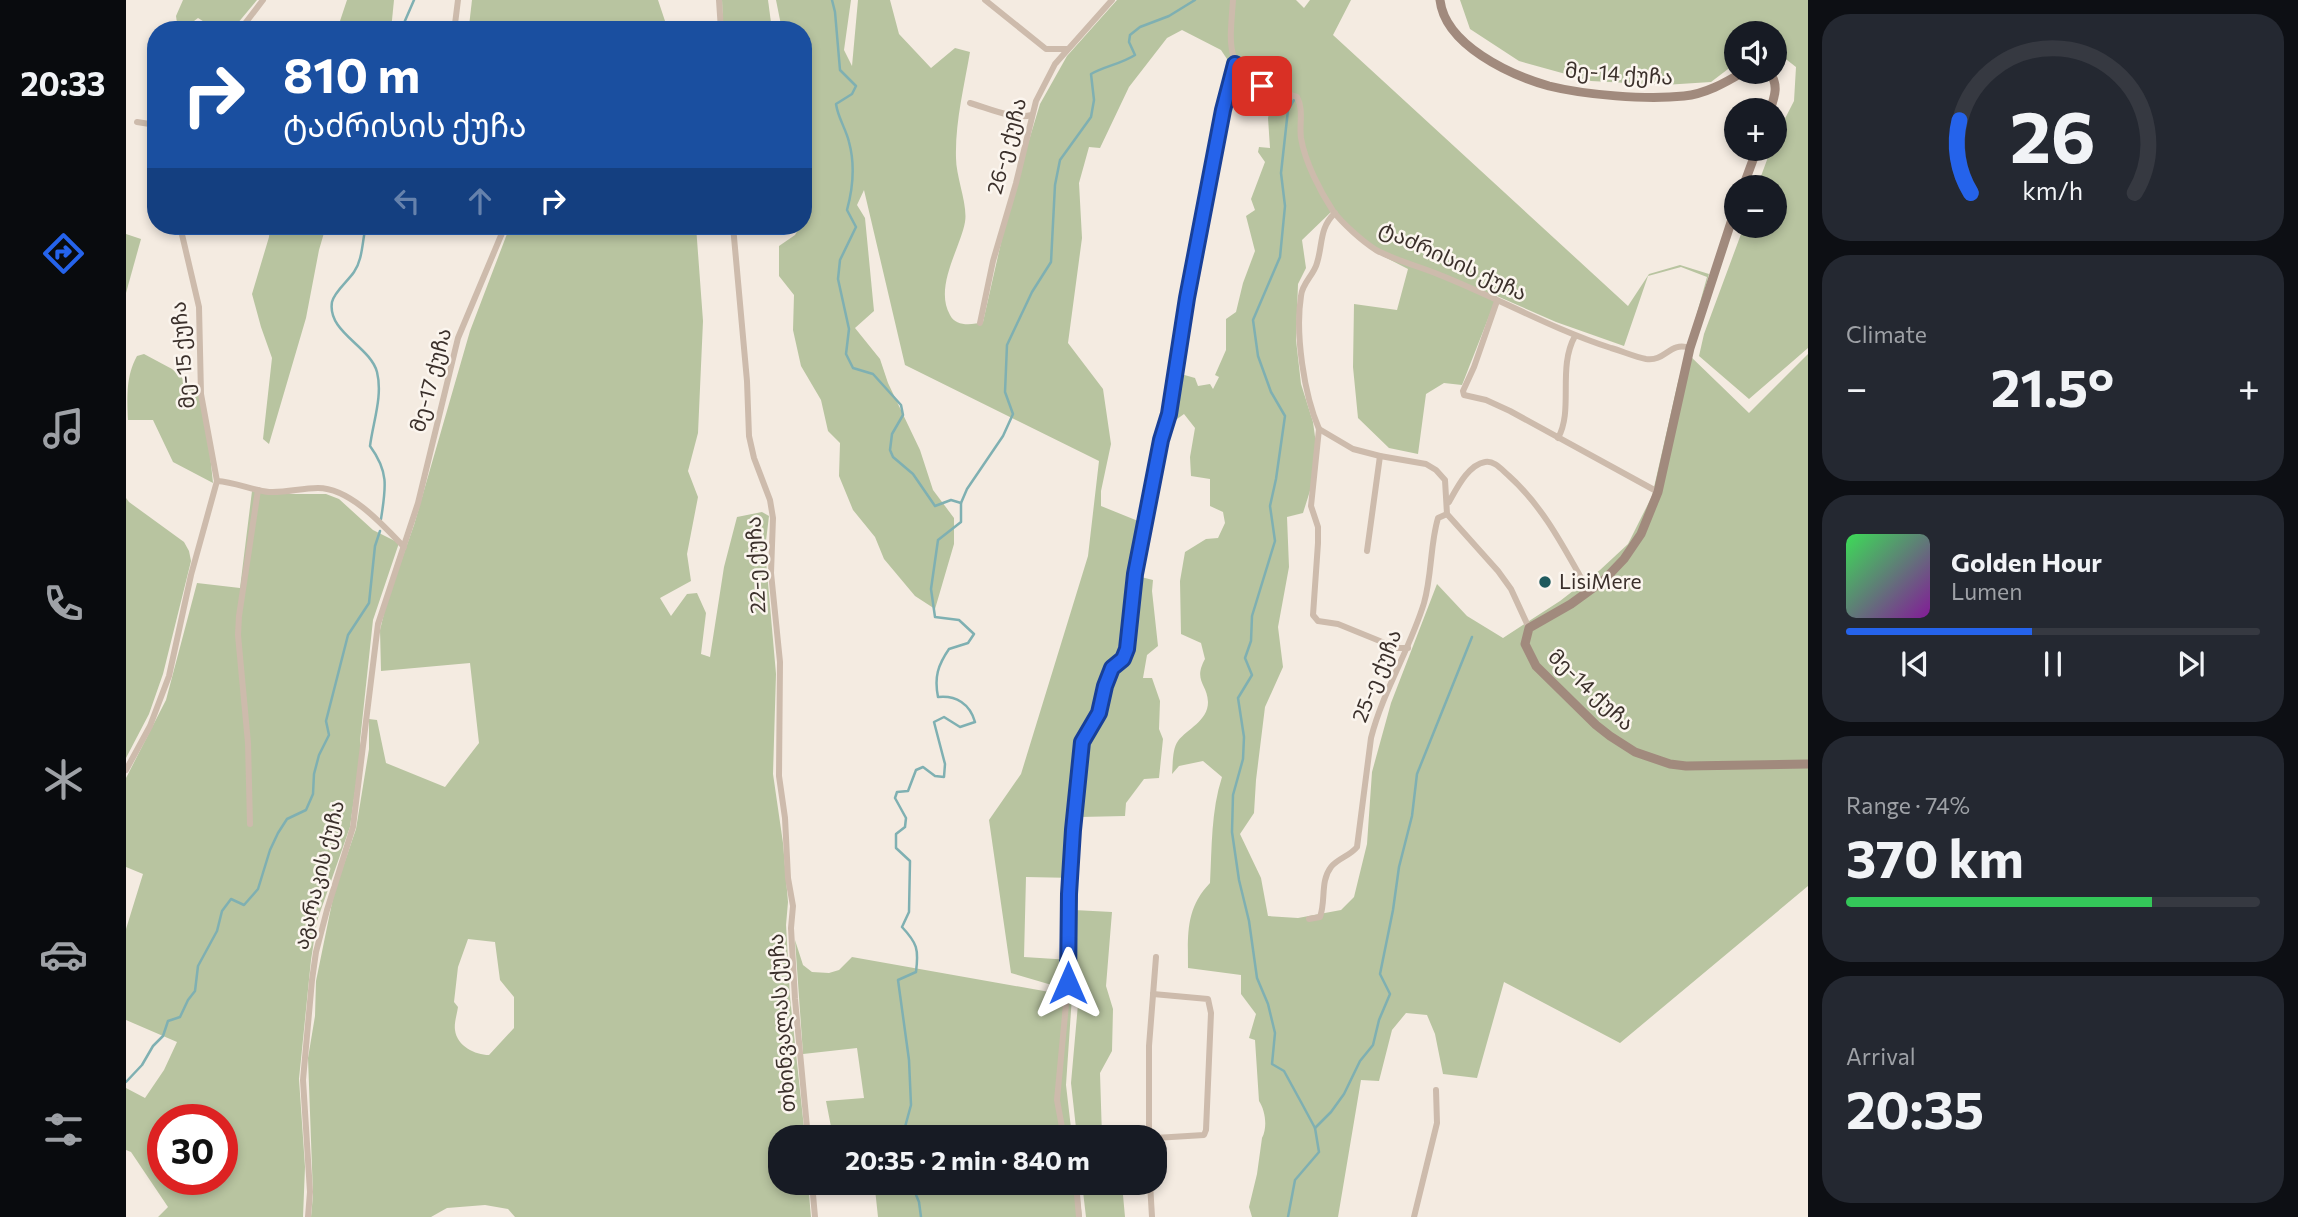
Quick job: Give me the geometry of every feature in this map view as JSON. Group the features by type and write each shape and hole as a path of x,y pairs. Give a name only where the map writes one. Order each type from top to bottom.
{"street":[{"path":"247,21 263,0"},
{"path":"455,21 458,0"},
{"path":"719,0 720,21"},
{"path":"985,0 1046,49 1068,49"},
{"name":"26-ე ქუჩა","path":"981,323 993,261 1032,115 1046,79 1068,49 1112,0"},
{"path":"1062,1125 1057,1100 1068,983 1068,916 1073,830 1082,742 1099,713 1112,668 1123,659 1127,649 1135,574 1161,440 1169,414 1187,298 1223,110 1235,64 1231,43 1233,0"},
{"name":"მე-14 ქუჩა","path":"1440,0 1446,19 1454,32 1469,46 1505,68 1548,85 1605,94 1685,96 1724,83"},
{"name":"ტაძრისის ქუჩა","path":"1235,64 1241,73 1262,86 1297,97 1301,111 1301,138 1306,154 1335,213 1375,249 1397,260 1440,274 1575,336 1648,359 1666,355 1674,347 1690,348"},
{"path":"970,103 1013,115 1032,115"},
{"path":"137,122 147,124"},
{"path":"1335,213 1322,232 1316,268 1306,281 1301,294 1305,383 1319,429 1311,506 1318,527 1313,615 1318,621 1338,624 1397,649 1408,648"},
{"name":"მე-15 ქუჩა","path":"182,235 199,307 201,394 217,481"},
{"name":"მე-17 ქუჩა","path":"404,547 418,503 458,338 501,235"},
{"name":"22-ე ქუჩა","path":"734,235 747,381 749,436 773,517 771,573 780,662 779,776 793,906"},
{"name":"მე-14 ქუჩა","path":"1726,238 1690,348 1658,492 1640,534 1624,559 1604,580 1529,628 1525,644 1536,666 1596,725 1642,755 1686,766 1808,764"},
{"path":"1497,301 1462,394 1486,400 1510,411 1658,492"},
{"path":"1558,438 1565,422 1566,364 1570,344 1575,336"},
{"path":"1319,429 1353,449 1426,464 1436,470 1445,480 1447,514 1505,580 1529,628"},
{"path":"1367,551 1380,456"},
{"path":"1448,503 1471,470 1486,461 1492,462 1515,481 1540,509 1589,592"},
{"path":"126,770 150,726 169,677 191,575 217,481 233,482 258,490 284,492 316,488 337,491 353,500 404,547"},
{"path":"250,824 248,743 239,616 258,490"},
{"name":"25-ე ქუჩა","path":"1310,919 1321,917 1328,871 1336,861 1353,853 1357,847 1375,721 1408,648 1428,584 1438,518 1447,514"},
{"name":"აგარაკის ქუჩა","path":"308,1217 310,1192 303,1080 316,952 353,827 379,624 404,547"},
{"name":"თხინვალას ქუჩა","path":"793,906 791,929 795,999 807,1125"},
{"path":"1149,1125 1149,1046 1156,957"},
{"path":"1153,994 1208,999 1211,1013 1206,1130 1200,1137 1167,1138"},
{"path":"1414,1217 1437,1123 1436,1090"},
{"path":"813,1195 815,1217"},
{"path":"1077,1195 1079,1217"},
{"path":"1151,1195 1152,1217"}],"green space":[{"path":"183,0 257,0 240,21 203,21 198,18 194,21 177,21 176,16"},
{"path":"347,0 394,0 392,21 340,21"},
{"path":"472,0 658,0 665,21 470,21"},
{"path":"722,0 768,0 771,21 723,21"},
{"path":"776,0 851,0 844,50 852,66 858,0 890,0 899,34 931,68 955,48 970,52 956,145 965,222 946,280 945,292 946,304 953,319 969,324 983,322 1010,203 1040,104 1067,56 1117,0 1296,0 1304,8 1310,0 1351,0 1333,35 1628,306 1649,274 1680,265 1709,274 1687,353 1749,413 1808,354 1808,886 1620,1043 1504,982 1477,1078 1443,1074 1435,1034 1427,1015 1406,1013 1392,1030 1379,1081 1361,1080 1338,1217 1252,1217 1249,1207 1265,1124 1259,1101 1255,1040 1249,1038 1256,1014 1241,994 1241,975 1188,968 1188,933 1192,913 1210,883 1214,816 1222,777 1203,761 1179,766 1172,774 1176,744 1201,720 1208,702 1200,677 1205,659 1201,643 1181,634 1180,581 1185,552 1206,539 1218,538 1225,523 1223,512 1210,506 1210,479 1191,476 1190,457 1195,428 1184,414 1173,422 1157,467 1141,577 1153,580 1158,646 1147,655 1143,678 1152,678 1160,701 1159,729 1163,739 1159,778 1144,779 1126,803 1125,816 1080,817 1076,878 1026,877 1024,957 1071,960 1074,910 1112,912 1106,986 1113,1009 1112,1051 1100,1073 1102,1125 1076,1125 1071,1083 1079,993 1011,973 989,820 1021,774 1088,556 1099,461 905,365 864,190 857,205 865,218 874,311 855,328 880,359 888,383 920,450 933,490 954,518 954,544 935,609 915,596 884,559 875,537 853,510 839,476 840,443 828,431 821,400 801,366 793,330 794,295 779,276 779,246 795,235 812,235 812,21 780,21","holes":["1182,30 1221,50 1227,59 1189,259 1167,411 1143,523 1101,506 1101,491 1111,444 1103,389 1068,343 1082,238 1079,183 1089,147 1100,148 1129,87 1167,38","1242,79 1273,96 1268,118 1270,148 1259,147 1258,152 1265,162 1251,199 1255,210 1246,216 1255,251 1236,312 1226,319 1226,350 1215,375 1219,377 1213,389 1210,384 1198,386 1195,378 1181,374 1178,369 1236,82","1331,212 1373,251 1408,269 1397,310 1354,304 1353,367 1358,418 1389,448 1418,454 1426,394 1444,383 1462,385 1497,296 1556,322 1624,346 1648,276 1681,267 1707,277 1678,382 1652,496 1628,544 1560,601 1503,638 1467,616 1437,584 1391,703 1372,772 1367,844 1354,897 1341,910 1298,918 1268,916 1261,878 1240,834 1254,813 1265,707 1283,667 1278,627 1289,567 1287,517 1303,513 1315,475 1316,444 1313,422 1301,384 1296,340 1298,284 1306,268 1302,240"]},
{"path":"1460,0 1808,0 1808,348 1749,399 1699,356 1704,334 1740,238 1787,238 1787,175 1761,175 1767,161 1787,161 1787,115 1794,101 1796,67 1787,60 1787,21 1724,21 1724,72 1711,82 1664,85 1591,81 1519,61 1470,29"},
{"path":"126,234 141,239 126,293"},
{"path":"323,235 306,318 269,444 263,439 272,358 252,294 269,237"},
{"path":"507,235 697,235 703,321 698,433 688,471 698,497 687,554 691,581 660,598 671,616 687,594 697,593 706,613 701,654 710,657 724,567 737,517 762,512 769,516 765,549 776,674 773,774 783,843 788,902 786,925 790,997 804,1125 768,1125 768,1195 809,1195 811,1217 515,1217 508,1209 485,1205 447,1208 431,1217 311,1217 313,1195 308,1058 315,1016 316,981 334,893 356,829 369,749 369,719 377,720 386,763 445,787 479,743 470,663 381,671 380,630 387,601 414,525 470,331","holes":["468,939 495,942 500,980 514,997 514,1028 489,1055 473,1051 459,1041 455,1027 458,1007 454,1002 458,967"]},
{"path":"144,354 172,369 200,394 213,483 173,462 153,420 128,420 129,379 137,356"},
{"path":"252,491 270,494 326,494 339,499 373,530 399,543 373,620 361,749 350,827 317,921 311,960 299,1079 305,1167 303,1217 158,1217 168,1207 160,1195 238,1195 238,1104 147,1104 147,1176 131,1152 126,1150 126,1088 145,1098 164,1070 177,1042 126,1020 126,929 143,874 126,867 126,778 166,700 197,583 240,588"},
{"path":"126,498 184,542 191,561 163,674 149,714 126,758"},
{"path":"795,940 803,965 812,972 829,973 839,970 852,957 1072,996 1066,1085 1071,1125 831,1125 826,1101 864,1098 857,1048 803,1054"},
{"path":"876,1195 1079,1195 1082,1217 878,1217"},
{"path":"1083,1195 1123,1195 1125,1217 1086,1217"}],"waterway":[{"path":"405,21 414,0"},
{"path":"832,0 840,70 856,86 852,94 836,104 851,150 851,193 847,210 856,227 840,260 838,279 849,329 846,354 853,368 873,374 901,405 903,415 892,434 890,450 893,457 913,474 935,506 951,500 961,503 961,522 938,540 931,589 935,617 959,620 974,634 968,643 949,649 940,666 936,683 938,697 961,702 970,710 975,722 960,727 944,717 934,722 945,764 944,777 935,776 923,767 916,770 908,791 897,792 895,798 906,818 905,827 896,834 896,848 910,861 909,912 902,927 914,942 917,958 916,972 898,980 909,1060 911,1105 906,1125"},
{"path":"961,503 967,489 1003,436 1013,414 1005,392 1007,345 1032,292 1051,262 1055,185 1060,160 1091,117 1094,100 1091,74 1135,55 1129,42 1130,35 1140,27 1169,16 1195,0"},
{"path":"1288,1217 1295,1180 1319,1152 1315,1128 1284,1071 1272,1064 1275,1033 1268,1004 1257,978 1232,832 1233,795 1243,759 1244,737 1238,698 1252,675 1245,658 1251,641 1252,616 1275,541 1270,506 1285,416 1271,392 1258,356 1253,320 1280,257 1285,206 1281,173 1288,110 1294,100"},
{"path":"364,235 359,261 354,272 333,298 332,313 342,330 366,354 377,372 378,400 370,446 383,472 384,498 381,519"},
{"path":"126,1082 163,1036 168,1021 180,1017 195,991 198,966 217,931 222,911 231,899 244,905 258,889 278,833 287,819 306,810 313,794 319,755 329,735 326,721 348,635 369,603 375,546 380,531"},
{"path":"1315,1128 1344,1094 1360,1061 1373,1045 1379,1020 1390,994 1380,974 1399,867 1412,816 1417,774 1472,637"},
{"path":"916,1195 921,1217"}],"place":[{"name":"LisiMere","path":"1545,582"}],"route":[{"path":"1068,983 1069,894 1082,742 1099,713 1112,668 1123,659 1127,649 1135,574 1161,440 1169,414 1187,298 1223,110 1235,64 1241,73 1262,86"}]}
